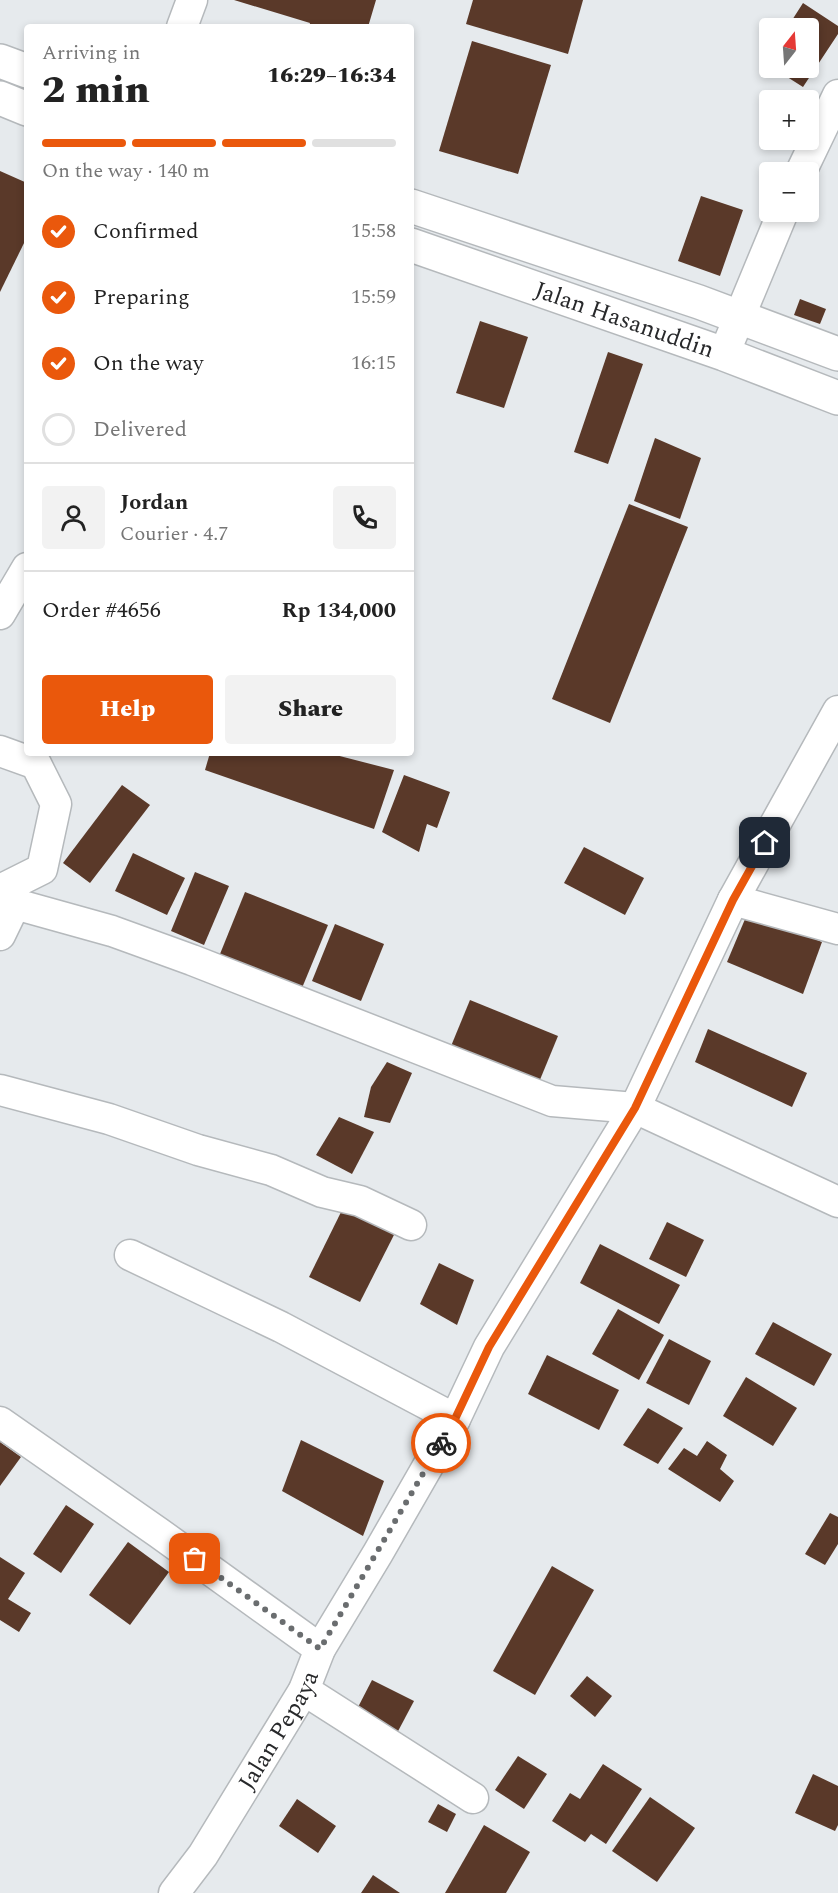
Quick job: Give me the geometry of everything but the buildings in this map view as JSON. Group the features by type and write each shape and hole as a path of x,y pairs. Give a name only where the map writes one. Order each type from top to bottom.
{"street":[{"path":"183,24 192,0"},
{"path":"0,61 24,70"},
{"path":"806,162 838,95"},
{"path":"0,98 24,108"},
{"name":"Jalan Hasanuddin","path":"414,207 739,317 838,354"},
{"path":"724,354 779,222"},
{"name":"Jalan Hasanuddin","path":"414,246 724,354 838,399"},
{"path":"0,614 24,573"},
{"name":"Jalan Pepaya","path":"174,1893 203,1855 304,1689 320,1649 455,1419 489,1347 635,1108 733,900 838,711"},
{"path":"0,751 36,764 56,804 42,869 8,886 15,904 0,935"},
{"path":"733,900 838,929"},
{"path":"15,904 112,931 192,960 552,1101 635,1108 838,1202"},
{"path":"0,1090 109,1119 198,1150 271,1170 322,1192 360,1201 411,1225"},
{"path":"130,1255 281,1327 455,1419"},
{"path":"0,1422 320,1649"},
{"path":"304,1689 473,1798"}],"way so far":[{"path":"195,1559 320,1649 441,1443"}],"route":[{"path":"441,1443 489,1347 635,1108 733,900 765,843"}]}
